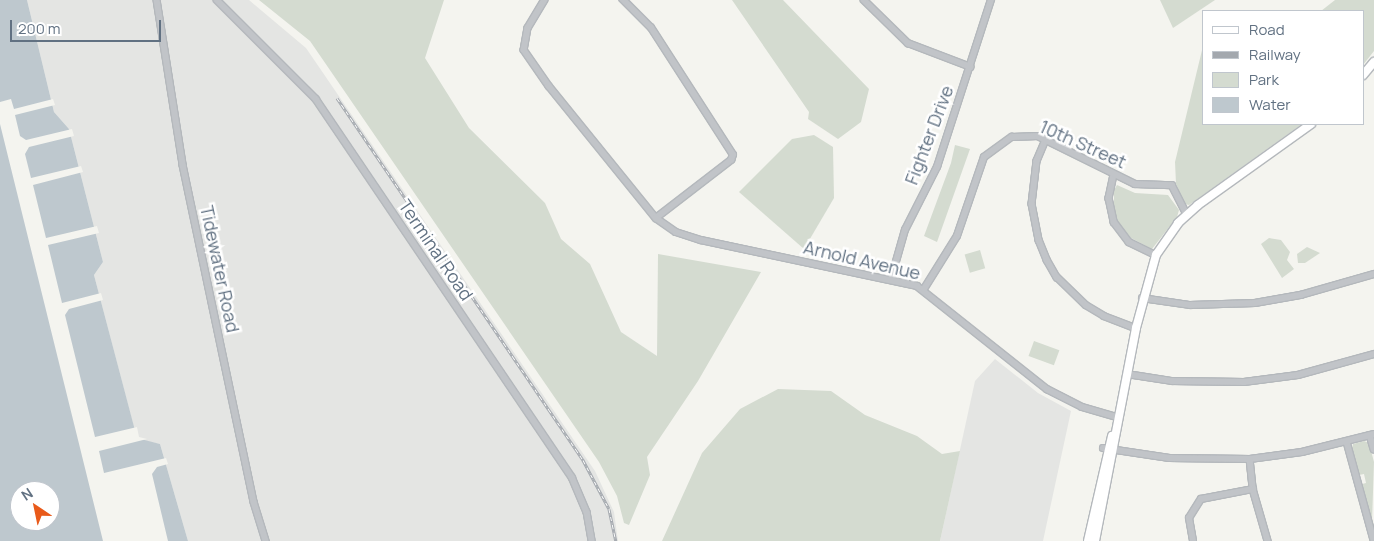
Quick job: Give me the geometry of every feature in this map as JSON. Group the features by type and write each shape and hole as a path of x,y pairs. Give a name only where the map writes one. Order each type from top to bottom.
{"main road":[{"path":"1364,74 1374,62"},
{"path":"1088,541 1108,449 1118,417 1142,298 1156,255 1187,214 1310,125"},
{"path":"1095,541 1108,449"}],"street":[{"name":"Tidewater Road","path":"156,0 182,165 256,510 266,541"},
{"name":"Terminal Road","path":"217,0 316,99 572,477 588,512 592,541"},
{"name":"Arnold Avenue","path":"545,0 528,28 524,50 548,86 656,218 676,232 701,240 891,279 924,289 1047,389 1082,407 1118,417"},
{"path":"623,0 651,28 733,155 731,160 656,218"},
{"path":"864,0 908,43 971,67"},
{"name":"Fighter Drive","path":"891,279 902,236 937,167 971,67 991,0"},
{"name":"10th Street","path":"924,289 957,236 984,157 1012,137 1022,135 1046,140 1114,175 1146,187 1172,185 1187,214"},
{"path":"1046,140 1037,161 1032,204 1039,240 1047,260 1057,277 1086,305 1104,316 1136,328"},
{"path":"1114,175 1109,198 1114,222 1129,242 1156,255"},
{"path":"1142,298 1190,305 1255,303 1301,295 1374,274"},
{"path":"1126,374 1172,381 1244,382 1298,375 1374,354"},
{"path":"1108,449 1188,459 1250,458 1302,452 1372,435 1374,449"},
{"path":"1347,442 1374,540"},
{"path":"1250,458 1253,489 1268,541"},
{"path":"1193,541 1189,518 1201,499 1253,489"}],"shaded area":[{"path":"27,0 249,0 306,48 595,471 614,512 618,541 188,541 160,444 137,439 94,275 103,262 69,129 54,112"},
{"path":"995,359 1038,393 1071,411 1043,541 940,541 975,381"}],"green space":[{"path":"259,0 444,0 425,58 469,128 545,203 561,239 590,264 621,332 657,356 658,254 761,272 698,381 647,457 650,475 629,525 624,523 617,496 599,462 310,41"},
{"path":"732,0 783,0 869,89 861,122 838,139 808,119 809,112"},
{"path":"1160,0 1215,0 1173,28"},
{"path":"1335,0 1374,0 1374,51 1364,64 1364,10 1322,10"},
{"path":"1202,50 1202,125 1301,125 1189,205 1185,204 1176,184 1175,162"},
{"path":"814,135 833,147 834,198 804,249 739,192 792,139"},
{"path":"955,145 970,149 937,242 924,236 951,163"},
{"path":"1117,185 1135,193 1168,195 1179,210 1177,217 1152,249 1131,238 1119,224 1114,212 1114,190"},
{"path":"1269,238 1281,240 1290,252 1287,260 1294,269 1282,278 1261,244"},
{"path":"1307,247 1320,253 1305,263 1298,263 1297,254"},
{"path":"980,250 985,268 970,273 965,254"},
{"path":"1034,341 1059,350 1054,365 1029,356"},
{"path":"778,389 831,391 865,415 917,436 942,454 960,451 940,541 662,541 702,453 740,409"},
{"path":"1364,441 1369,443 1374,462 1372,522 1362,484 1366,483 1364,474 1359,475 1352,448 1353,444"}],"water":[{"path":"0,0 27,0 54,112 69,129 103,262 94,275 137,438 160,444 188,541 0,541"}],"pier":[{"path":"11,99 14,109 53,99 55,105 15,115 20,136 26,140 72,129 74,136 29,147 25,154 31,178 81,166 83,172 33,185 46,238 97,226 99,233 48,245 62,303 101,293 103,300 69,309 65,315 95,437 137,427 139,437 147,439 99,451 104,473 166,458 168,464 157,467 152,474 168,541 103,541 0,124 0,102"}],"railway":[{"path":"337,98 583,460 609,509 616,541"}]}
